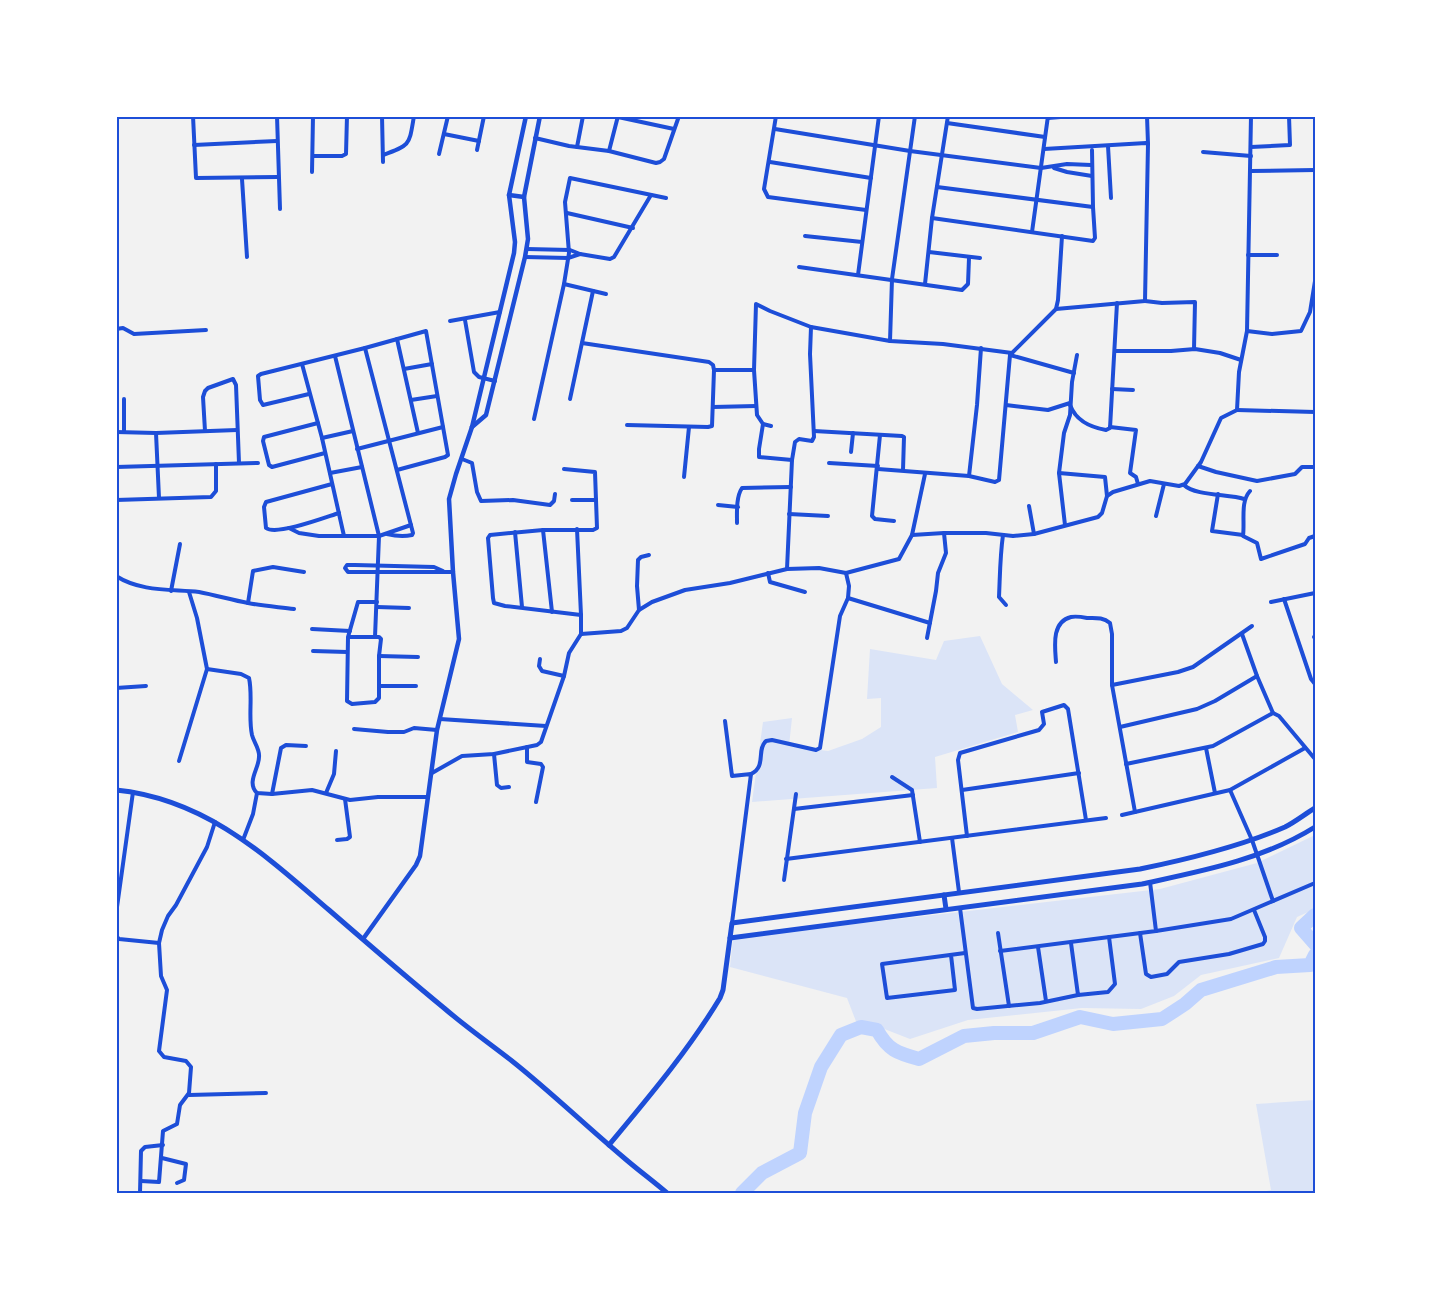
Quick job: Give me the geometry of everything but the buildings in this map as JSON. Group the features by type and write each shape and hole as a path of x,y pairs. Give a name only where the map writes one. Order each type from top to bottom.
{"main road":[{"path":"116,790 133,792 178,804 215,822 243,840 477,1036 573,1112 668,1193"},
{"path":"609,1144 648,1098 720,998 723,990 732,923 1140,869 1193,858 1252,842 1287,826 1315,808"},
{"path":"730,938 1150,882 1196,873 1294,840 1315,827"},
{"path":"944,895 946,909"}],"street":[{"path":"193,116 196,178 278,177"},
{"path":"277,116 280,209"},
{"path":"312,172 313,116"},
{"path":"313,156 342,156 346,154 347,116"},
{"path":"382,116 383,162"},
{"path":"383,155 404,148 409,139 414,116"},
{"path":"439,154 448,116"},
{"path":"477,150 484,116"},
{"path":"363,939 418,862 437,730 459,638 449,499 472,427 515,247 509,196 526,116"},
{"path":"472,427 486,415 527,249 528,239 524,197 540,116"},
{"path":"577,147 583,116"},
{"path":"535,138 577,147 609,151 656,163 664,160 680,116"},
{"path":"776,116 770,162 764,189 768,197 866,210"},
{"path":"858,274 879,116"},
{"path":"890,341 892,279 915,116"},
{"path":"924,284 948,116"},
{"path":"1032,232 1048,117 1072,116"},
{"path":"1145,301 1147,116"},
{"path":"1237,410 1238,381 1247,331 1252,147 1251,116"},
{"path":"1252,147 1290,145 1289,116"},
{"path":"609,151 618,117 674,129"},
{"path":"947,123 1046,137"},
{"path":"775,129 1041,168 1052,168 1067,164 1091,165"},
{"path":"444,134 479,141"},
{"path":"194,145 277,141"},
{"path":"1044,149 1148,144"},
{"path":"1108,146 1111,198"},
{"path":"932,218 1093,241 1095,240 1092,207 1092,150"},
{"path":"1203,152 1251,156"},
{"path":"770,162 871,178"},
{"path":"1052,168 1092,176"},
{"path":"1251,171 1315,170"},
{"path":"242,178 247,257"},
{"path":"534,420 570,250 565,197 570,178 666,198"},
{"path":"938,186 1092,207"},
{"path":"527,249 570,250 580,254 610,259 614,257 633,228 651,195"},
{"path":"509,196 524,197"},
{"path":"567,213 633,228"},
{"path":"806,236 862,242"},
{"path":"829,464 903,470 925,474 969,476 995,482 998,480 1011,354 1056,309 1062,236"},
{"path":"929,252 980,258"},
{"path":"525,257 568,258 580,254"},
{"path":"1248,255 1277,255"},
{"path":"799,267 959,290 965,289 968,284 969,258"},
{"path":"1247,331 1272,334 1300,332 1310,312 1315,280"},
{"path":"564,284 606,294"},
{"path":"570,399 593,291"},
{"path":"1056,309 1145,301 1162,303 1195,302 1194,349"},
{"path":"1110,427 1117,303"},
{"path":"792,460 759,457 763,424 757,415 756,406 754,370 756,304 811,327 890,341 981,348 1011,354 1074,373"},
{"path":"450,321 500,314 510,320"},
{"path":"465,320 474,372 477,376 495,381"},
{"path":"787,568 790,487 796,440 812,441 814,438 810,354 811,327"},
{"path":"116,329 123,328 134,334 206,330"},
{"path":"309,394 264,405 260,400 259,375 365,348 426,330 447,456 398,470"},
{"path":"397,339 418,433"},
{"path":"582,343 668,358 710,362 712,365 714,370 712,426 627,425"},
{"path":"365,348 413,533 412,535 396,536 387,534"},
{"path":"969,476 981,348"},
{"path":"1115,351 1194,349 1220,353 1241,360"},
{"path":"1065,525 1059,473 1064,433 1070,415 1077,355"},
{"path":"335,356 379,536 375,637"},
{"path":"486,363 499,365"},
{"path":"302,364 322,438 344,536"},
{"path":"404,369 432,364"},
{"path":"714,370 754,370"},
{"path":"205,431 203,397 205,391 232,378 234,379 236,384 238,463"},
{"path":"1112,389 1133,390"},
{"path":"411,400 437,396"},
{"path":"124,398 124,432"},
{"path":"1006,405 1048,410 1070,404"},
{"path":"1070,404 1074,414 1083,422 1101,430 1106,430 1110,427 1136,430 1130,473 1136,477 1138,484"},
{"path":"713,407 756,406"},
{"path":"1184,485 1198,466 1212,441 1220,418 1237,410 1315,412"},
{"path":"318,423 264,437 269,465 272,467 325,453"},
{"path":"763,424 772,426"},
{"path":"357,449 443,427"},
{"path":"684,477 689,427"},
{"path":"116,432 156,433 238,430"},
{"path":"322,438 353,431"},
{"path":"814,431 904,436 903,470"},
{"path":"156,433 159,498"},
{"path":"851,452 852,433"},
{"path":"880,435 872,516 875,519 894,521"},
{"path":"462,459 472,463 477,492 481,501 513,500 550,505 554,502 555,494"},
{"path":"116,467 258,463"},
{"path":"116,500 212,496 216,490 216,464"},
{"path":"1198,466 1216,472 1257,480 1295,474 1302,467 1315,467"},
{"path":"330,473 362,467"},
{"path":"564,469 594,471 597,528 593,530 515,532 488,536 493,598 496,604 581,615"},
{"path":"912,535 944,533 1034,534 1098,517 1102,513 1107,496 1106,479 1104,476 1059,473"},
{"path":"580,634 621,632 627,628 639,610 652,602 685,590 730,582 787,568 819,568 846,573 899,559 912,535 925,474"},
{"path":"1107,496 1113,492 1150,481 1184,485 1196,491 1244,499"},
{"path":"332,484 266,502 264,507 267,529 273,531 289,528 340,513"},
{"path":"1156,516 1164,484"},
{"path":"737,523 740,491 743,487 790,487"},
{"path":"1243,535 1244,499 1250,491"},
{"path":"1218,494 1212,530 1243,535 1245,538 1258,543 1261,559 1305,544 1309,538 1315,536"},
{"path":"572,500 596,500"},
{"path":"718,505 738,507"},
{"path":"1030,506 1034,534"},
{"path":"790,514 828,516"},
{"path":"289,528 300,533 379,536 411,525"},
{"path":"432,773 462,756 494,754 537,745 541,742 564,676 571,648 580,634 581,615 576,529"},
{"path":"543,530 552,612"},
{"path":"515,532 522,607"},
{"path":"927,638 939,567 946,553 944,533"},
{"path":"1003,535 999,567 999,597 1006,605"},
{"path":"171,591 180,544"},
{"path":"639,610 637,586 638,560 649,555"},
{"path":"442,572 434,567 347,565 344,568 348,572 434,573 453,572"},
{"path":"248,603 253,571 273,568 304,572"},
{"path":"768,573 770,582 805,592"},
{"path":"725,721 732,776 756,772 759,767 762,745 766,741 772,740 816,750 820,748 840,616 848,598 849,586 846,573"},
{"path":"116,576 123,581 140,586 171,591 204,593 248,603 294,609"},
{"path":"179,761 207,669 197,618 189,592"},
{"path":"1271,602 1315,593"},
{"path":"848,598 930,623"},
{"path":"1284,599 1315,684"},
{"path":"348,637 380,637 382,640 379,656 379,698 375,702 349,703 346,698 348,637 358,602 409,608"},
{"path":"1056,662 1055,638 1057,626 1064,620 1071,617 1105,619 1110,623 1112,685 1135,812"},
{"path":"1112,685 1178,672 1193,667 1252,626"},
{"path":"312,629 350,631"},
{"path":"1242,634 1273,713 1279,716 1315,760"},
{"path":"313,651 347,652"},
{"path":"379,656 418,657"},
{"path":"540,659 539,666 542,671 564,676"},
{"path":"207,669 241,674 249,678 252,732 260,754 253,780 253,788 258,793 272,794 306,790 326,793 350,800 378,797 428,796"},
{"path":"1120,727 1197,709 1215,701 1257,676"},
{"path":"116,688 146,686"},
{"path":"379,686 416,686"},
{"path":"967,836 959,756 962,752 1039,730 1044,724 1042,712 1060,704 1064,704 1068,709 1086,820"},
{"path":"1126,764 1206,748 1223,742 1273,713"},
{"path":"440,718 546,726"},
{"path":"354,729 396,732 408,732 414,728 437,730"},
{"path":"272,794 281,748 286,745 306,746"},
{"path":"527,747 527,762 540,764 543,767 536,802"},
{"path":"1206,748 1214,793"},
{"path":"1122,815 1230,790 1305,748"},
{"path":"326,793 334,774 336,751"},
{"path":"494,754 498,786 502,788 509,787"},
{"path":"962,790 1079,773"},
{"path":"732,923 751,774"},
{"path":"892,776 912,790 920,842"},
{"path":"1230,790 1252,842 1273,900"},
{"path":"117,907 133,792"},
{"path":"243,840 258,793"},
{"path":"784,880 796,794"},
{"path":"794,810 913,795"},
{"path":"337,840 347,840 350,837 345,799"},
{"path":"786,860 1106,818"},
{"path":"141,1181 159,1182 163,1131 177,1124 180,1105 189,1095 191,1071 189,1063 164,1057 160,1052 167,990 161,976 159,943 164,924 206,847 215,822"},
{"path":"952,838 959,892"},
{"path":"1150,882 1156,931"},
{"path":"1000,951 1071,943 1227,920 1315,883"},
{"path":"960,908 973,1008 977,1009 1108,992 1115,984 1109,937"},
{"path":"1140,933 1146,974 1151,978 1167,974 1179,962 1229,954 1264,943 1265,937 1254,910"},
{"path":"118,918 116,934 119,939 159,943"},
{"path":"998,933 1009,1006"},
{"path":"1071,943 1078,995"},
{"path":"1038,946 1046,1001"},
{"path":"951,955 955,990 887,998 882,964 965,953"},
{"path":"189,1095 266,1093"},
{"path":"140,1193 140,1157 142,1150 146,1147 163,1145"},
{"path":"162,1158 186,1164 184,1180 177,1183"}],"shaded area":[{"path":"980,636 1002,684 1033,710 1015,715 1018,732 935,757 937,788 752,802 763,722 792,718 789,746 828,751 862,739 881,727 881,698 867,699 870,649 936,660 944,641"},
{"path":"1315,835 1315,909 1297,917 1279,958 1201,975 1174,996 1141,1009 1082,1008 968,1020 910,1039 869,1023 857,1024 847,998 730,967 733,938 1160,889 1257,863"},
{"path":"1315,1100 1315,1193 1258,1193 1271,1190 1256,1104"}],"waterway":[{"path":"1315,915 1301,928 1315,944"},
{"path":"742,1193 762,1173 800,1153 805,1113 821,1067 841,1035 861,1027 877,1030 885,1042 894,1050 919,1059 964,1036 994,1033 1033,1033 1080,1017 1113,1024 1162,1019 1185,1004 1201,990 1276,967 1310,965 1315,955"}]}
